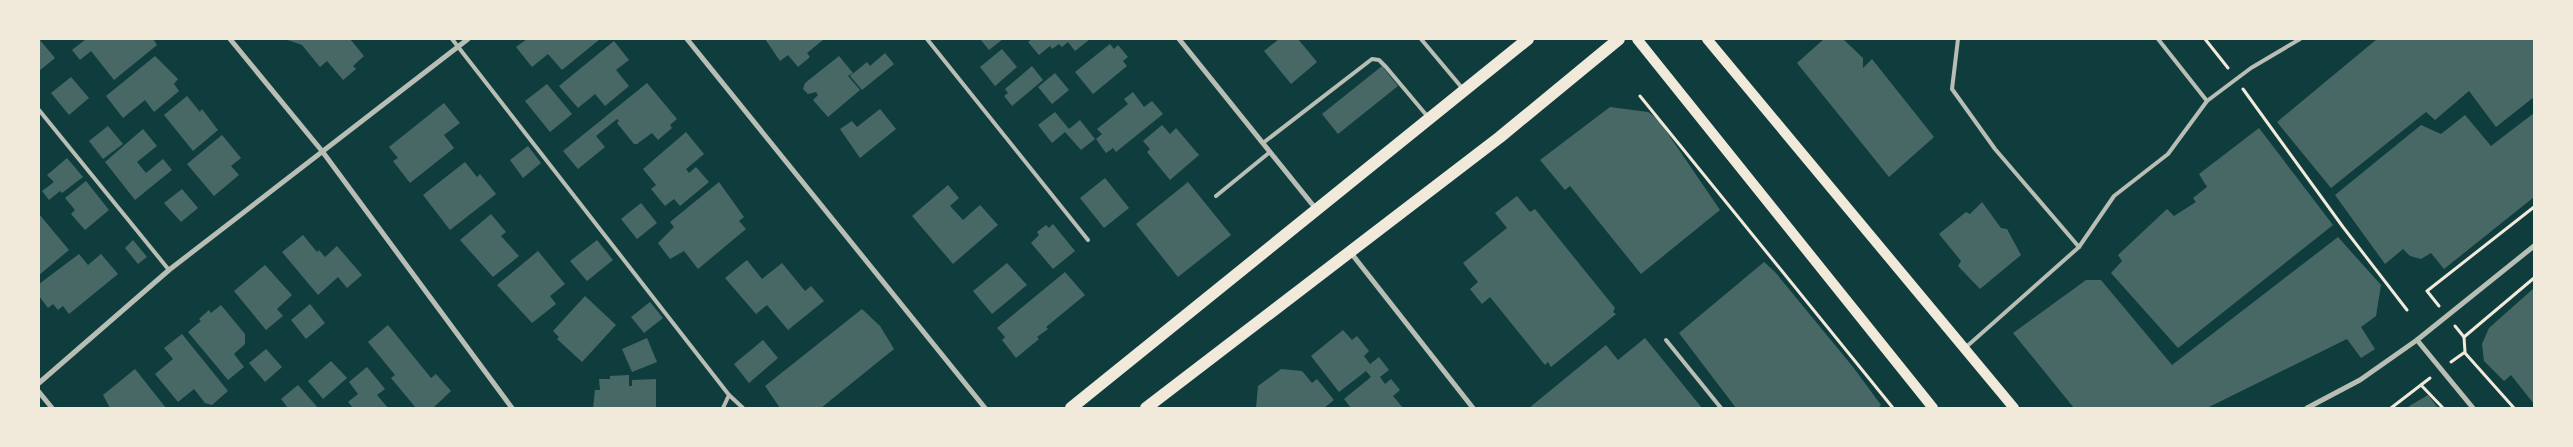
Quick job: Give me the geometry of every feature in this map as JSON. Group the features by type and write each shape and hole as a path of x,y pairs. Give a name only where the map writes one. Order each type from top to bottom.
{"main road":[{"path":"1071,408 1528,39"},
{"path":"1146,408 1500,137 1619,39"},
{"path":"1637,39 1933,408"},
{"path":"1707,39 2014,408"}],"street":[{"path":"230,39 322,151 512,408"},
{"path":"39,384 169,270 468,39"},
{"path":"687,39 985,407 992,408"},
{"path":"1179,39 1316,210"},
{"path":"2308,408 2360,380 2417,340 2534,246"},
{"path":"1350,253 1473,408"},
{"path":"2417,340 2473,408"},
{"path":"39,392 52,408"}],"lane":[{"path":"452,39 728,395 743,408"},
{"path":"927,39 1088,240"},
{"path":"1421,39 1464,90"},
{"path":"1958,39 1952,89 1995,149 2079,247"},
{"path":"2158,39 2207,101"},
{"path":"1964,348 2079,247 2114,196 2168,154 2207,101 2236,79 2300,39"},
{"path":"1263,143 1372,59 1379,60 1386,67 1429,119"},
{"path":"39,110 169,270"},
{"path":"1216,196 1270,152"},
{"path":"1666,340 1721,408"},
{"path":"723,408 728,395"}],"path":[{"path":"2205,39 2343,227 2407,310"},
{"path":"1640,96 1893,408"},
{"path":"2426,291 2534,207"},
{"path":"2464,337 2534,278"},
{"path":"2465,352 2514,408"},
{"path":"2421,385 2443,408"}],"building":[{"path":"39,39 55,58 39,71"},
{"path":"86,39 153,39 157,45 114,80 91,51 80,60 72,50"},
{"path":"285,39 350,39 364,56 353,66 356,69 343,80 327,61 320,67 302,45"},
{"path":"527,39 600,39 562,70 548,54 532,67 516,47"},
{"path":"765,39 823,40 807,53 810,57 798,67 788,55 780,61"},
{"path":"980,39 1003,39 989,50"},
{"path":"1032,39 1090,39 1075,51 1068,42 1062,47 1059,44 1052,49 1050,46 1039,55 1028,42"},
{"path":"1279,39 1298,39 1317,62 1291,84 1264,51"},
{"path":"1824,39 1843,39 1863,58 1863,68 1872,59 1934,137 1889,177 1797,63"},
{"path":"2377,39 2534,39 2534,97 2496,127 2469,91 2435,120 2426,112 2331,188 2277,122"},
{"path":"614,41 629,60 616,70 629,86 605,106 595,94 578,108 559,86"},
{"path":"1110,44 1114,49 1118,45 1128,57 1123,61 1127,66 1093,94 1075,72"},
{"path":"1002,49 1017,67 995,86 980,67"},
{"path":"885,53 894,64 862,90 850,76 867,62 870,66"},
{"path":"155,56 178,79 174,84 179,91 154,112 145,100 123,118 106,96"},
{"path":"839,56 853,73 848,76 860,90 828,117 813,100 818,95 816,92 808,94 803,89 805,83"},
{"path":"1032,66 1043,80 1012,106 1004,96 1008,93 1005,89"},
{"path":"1382,66 1398,86 1338,134 1322,114"},
{"path":"1055,73 1069,90 1052,104 1038,87"},
{"path":"71,77 89,98 69,115 51,93"},
{"path":"647,83 677,119 670,125 672,128 658,140 652,133 637,144 634,144 617,123 619,121 617,119 596,136 605,147 578,169 563,151"},
{"path":"547,84 572,114 550,132 525,101"},
{"path":"1133,92 1144,107 1152,101 1163,114 1116,152 1113,148 1106,153 1096,139 1102,134 1097,129 1128,104 1124,99"},
{"path":"187,96 200,112 202,109 218,130 193,151 164,115"},
{"path":"444,103 460,123 444,135 454,148 410,183 393,161 398,158 389,147"},
{"path":"1610,107 1648,112 1658,119 1720,210 1641,274 1570,186 1565,190 1540,160"},
{"path":"880,109 896,129 860,158 840,129 852,121 857,127"},
{"path":"1055,112 1069,129 1080,120 1095,139 1081,150 1065,132 1052,143 1038,125"},
{"path":"2534,113 2534,197 2444,269 2431,253 2421,259 2410,256 2403,249 2385,264 2335,195 2421,125 2441,134 2465,115 2491,146"},
{"path":"1162,125 1170,134 1176,128 1199,155 1170,180 1147,152 1150,149 1143,141"},
{"path":"108,126 123,144 103,159 89,141"},
{"path":"2259,128 2333,225 2178,348 2111,273 2122,261 2118,255 2167,209 2174,216 2196,202 2193,198 2207,187 2199,174"},
{"path":"143,129 157,146 137,162 146,173 163,159 172,170 135,200 105,162"},
{"path":"686,132 704,154 686,169 689,173 696,167 709,182 680,206 674,199 665,206 651,189 656,185 643,169"},
{"path":"222,135 241,158 231,166 239,175 214,196 187,164"},
{"path":"528,146 541,163 523,178 510,160"},
{"path":"67,158 83,177 49,200 42,191 54,182 47,175"},
{"path":"465,162 477,177 480,174 496,194 450,230 423,195"},
{"path":"1105,178 1129,208 1104,228 1080,198"},
{"path":"86,181 109,210 85,230 71,214 75,210 65,198"},
{"path":"719,182 744,217 739,221 746,229 698,269 684,251 670,259 658,243 674,227 670,222"},
{"path":"1188,182 1231,235 1178,277 1136,224"},
{"path":"948,185 959,198 950,206 963,220 980,205 998,225 953,264 912,216"},
{"path":"182,189 198,208 181,222 164,203"},
{"path":"1517,196 1530,212 1535,209 1615,308 1613,312 1616,314 1551,367 1548,362 1545,365 1490,297 1482,304 1470,289 1478,282 1463,263 1507,228 1495,213"},
{"path":"1982,202 2001,228 2007,229 2021,255 1980,289 1958,266 1961,261 1939,234 1966,212 1970,214"},
{"path":"641,203 657,223 637,239 621,219"},
{"path":"39,214 69,250 39,275"},
{"path":"491,214 506,232 501,236 519,256 493,277 460,240"},
{"path":"1053,224 1075,251 1053,269 1031,243 1039,235 1037,232 1046,225 1049,228"},
{"path":"303,235 317,252 319,250 325,257 337,246 362,275 347,288 338,277 318,295 282,252"},
{"path":"2338,237 2381,285 2376,316 2361,327 2375,349 2361,358 2347,339 2207,408 2074,408 2013,333 2086,280 2101,280 2172,365"},
{"path":"133,240 147,257 138,264 125,248"},
{"path":"597,240 613,260 587,281 570,261"},
{"path":"538,251 565,284 550,296 556,304 532,323 497,285"},
{"path":"79,254 88,265 101,254 118,274 69,314 63,306 58,310 53,304 48,308 39,296 39,284"},
{"path":"747,260 762,279 782,263 805,291 811,286 824,301 788,330 767,305 756,314 725,278"},
{"path":"1764,262 1775,272 1853,367 1881,405 1878,408 1736,408 1679,333"},
{"path":"1007,263 1027,285 992,314 973,291"},
{"path":"265,265 292,295 277,309 283,316 266,330 234,291"},
{"path":"1065,272 1085,295 1046,327 1048,329 1037,337 1039,339 1016,358 1002,340 1005,337 997,328"},
{"path":"2534,288 2534,404 2511,375 2504,381 2484,361 2482,344 2489,328"},
{"path":"585,296 616,325 582,362 557,339 559,337 553,331"},
{"path":"650,302 663,318 644,333 631,317"},
{"path":"310,304 325,323 306,339 291,320"},
{"path":"221,305 245,334 245,344 234,354 244,367 228,380 188,332 201,321 199,319 209,310 211,313"},
{"path":"862,309 880,326 894,349 821,408 780,408 765,386"},
{"path":"388,325 431,378 436,374 451,391 433,408 416,408 391,378 395,375 368,342"},
{"path":"1343,330 1352,340 1357,336 1369,351 1364,356 1370,364 1379,357 1389,370 1380,377 1385,384 1391,379 1400,390 1393,396 1403,408 1351,408 1344,399 1371,377 1366,371 1339,392 1311,356"},
{"path":"182,334 228,391 212,405 205,403 194,389 178,402 155,374 173,359 164,348"},
{"path":"647,338 657,362 632,372 622,349"},
{"path":"1645,338 1702,408 1529,408 1606,345 1618,360"},
{"path":"763,340 778,358 749,383 734,364"},
{"path":"266,349 282,367 265,382 249,363"},
{"path":"331,361 347,378 323,399 308,381"},
{"path":"367,367 385,389 377,395 388,408 353,408 348,402 358,394 349,382"},
{"path":"135,369 166,408 110,408 103,395"},
{"path":"1281,369 1302,371 1312,383 1317,379 1334,400 1324,408 1256,408 1258,386"},
{"path":"629,375 629,386 632,386 632,380 656,379 656,408 593,408 595,390 600,390 599,379 610,379 610,376"},
{"path":"298,385 318,408 288,408 281,399"},
{"path":"2428,395 2438,408 2407,408 2411,405"}]}
